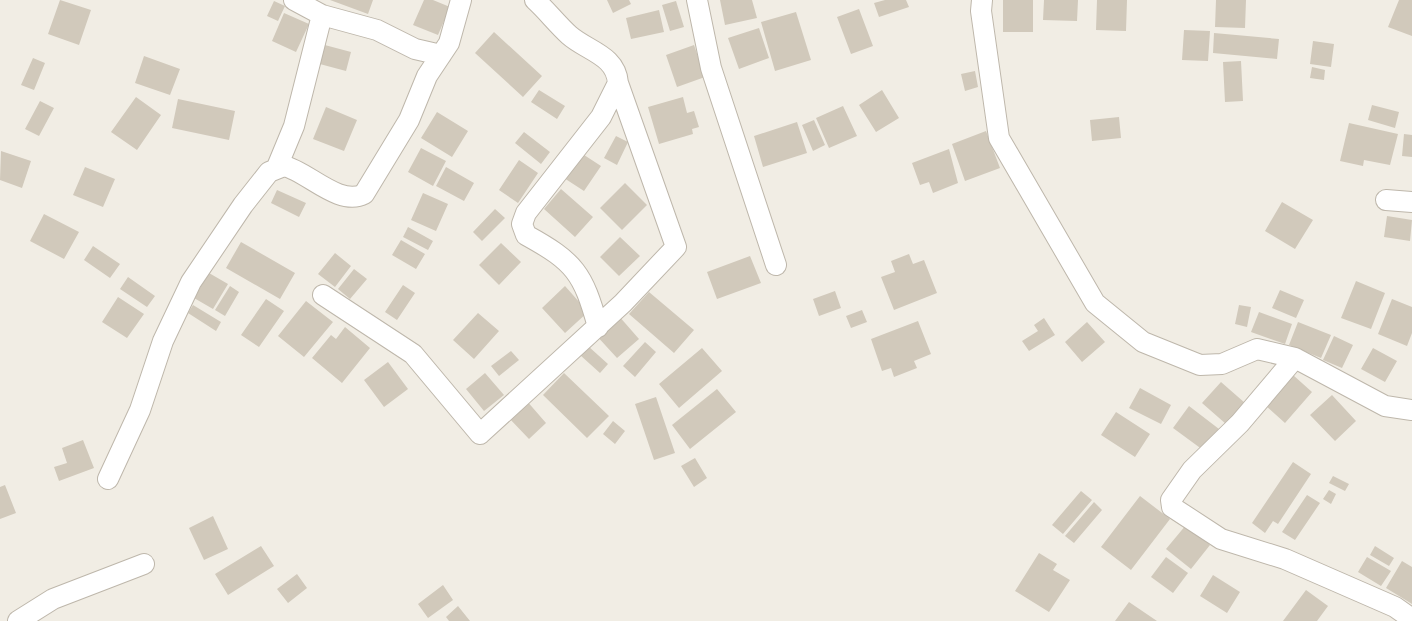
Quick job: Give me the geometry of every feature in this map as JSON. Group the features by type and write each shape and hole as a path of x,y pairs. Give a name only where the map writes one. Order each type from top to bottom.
{"street":[{"path":"294,0 322,15 377,30 415,49 441,55"},
{"path":"277,167 290,168 329,190 355,197 364,194 408,120 427,76 449,43 461,0"},
{"path":"323,295 413,354 480,434 598,327 676,247 618,83 617,73 611,63 577,42 535,0"},
{"path":"697,0 711,68 776,265"},
{"path":"982,0 986,53 999,138 1095,303 1143,342 1200,365 1222,364 1257,349 1295,358 1385,406 1412,410"},
{"path":"108,479 140,410 163,341 191,282 243,205 269,172 277,167 294,126 322,15"},
{"path":"598,327 587,288 578,273 558,253 526,235 522,224 526,213 601,117 618,83"},
{"path":"1386,200 1412,202"},
{"path":"1295,358 1240,423 1192,470 1171,500 1172,507 1221,539 1285,559 1395,607 1412,619"},
{"path":"18,621 54,600 144,564"}],"building":[{"path":"60,0 91,10 79,45 48,34"},
{"path":"330,0 373,0 368,14"},
{"path":"424,0 433,0 450,7 438,35 413,25"},
{"path":"607,0 629,0 631,4 613,13"},
{"path":"720,0 752,0 757,18 725,25"},
{"path":"885,0 906,0 909,7 879,17 874,3"},
{"path":"1003,0 1033,0 1033,32 1003,32"},
{"path":"1044,0 1078,0 1077,21 1043,20"},
{"path":"1097,0 1127,0 1126,31 1096,30"},
{"path":"1216,0 1246,0 1245,28 1215,27"},
{"path":"1399,0 1412,0 1412,36 1388,27"},
{"path":"274,1 285,6 278,21 267,16"},
{"path":"676,1 684,27 670,31 662,5"},
{"path":"859,9 873,46 851,54 837,17"},
{"path":"659,10 664,32 631,39 626,18"},
{"path":"796,12 811,60 775,71 761,22"},
{"path":"284,13 309,24 296,52 272,41"},
{"path":"759,28 769,58 739,69 728,38"},
{"path":"1184,30 1210,31 1208,61 1182,60"},
{"path":"494,32 542,76 523,97 475,53"},
{"path":"1214,33 1279,39 1277,59 1213,53"},
{"path":"1313,41 1334,44 1331,67 1310,64"},
{"path":"321,44 351,52 346,71 316,63"},
{"path":"694,45 705,77 677,87 666,55"},
{"path":"144,56 180,69 170,95 135,83"},
{"path":"33,58 45,63 34,90 21,85"},
{"path":"1241,61 1243,101 1225,102 1223,62"},
{"path":"1312,67 1325,70 1324,80 1310,78"},
{"path":"975,71 978,87 965,91 961,74"},
{"path":"539,90 565,106 557,119 531,102"},
{"path":"882,90 899,118 876,132 859,105"},
{"path":"136,97 161,115 137,150 111,132"},
{"path":"683,97 687,113 694,111 699,127 692,129 693,134 659,144 648,107"},
{"path":"178,99 235,111 229,140 172,128"},
{"path":"40,101 54,108 39,136 25,129"},
{"path":"1372,105 1399,112 1395,128 1368,120"},
{"path":"843,106 857,136 829,148 816,118"},
{"path":"326,107 357,120 344,151 313,139"},
{"path":"437,112 468,131 452,157 421,138"},
{"path":"1119,117 1121,138 1092,141 1090,120"},
{"path":"814,120 825,145 813,151 802,125"},
{"path":"797,122 807,153 763,167 754,136"},
{"path":"1349,123 1398,134 1390,165 1364,160 1363,166 1340,161"},
{"path":"986,131 1000,168 965,181 952,144"},
{"path":"524,132 550,152 541,164 515,143"},
{"path":"1404,134 1412,135 1412,157 1402,156"},
{"path":"616,136 628,142 617,165 604,158"},
{"path":"421,148 446,161 433,186 408,172"},
{"path":"949,149 958,183 933,193 929,182 920,185 912,163"},
{"path":"1,151 31,161 22,188 0,180"},
{"path":"581,153 601,166 584,191 564,178"},
{"path":"519,160 538,173 518,203 499,190"},
{"path":"85,167 115,179 103,207 73,195"},
{"path":"446,167 474,183 464,201 436,186"},
{"path":"625,183 647,205 622,230 600,208"},
{"path":"561,189 593,217 575,237 544,209"},
{"path":"277,190 306,203 299,217 271,203"},
{"path":"423,193 448,204 436,231 411,220"},
{"path":"1282,202 1313,220 1295,249 1265,231"},
{"path":"495,209 505,218 482,241 473,232"},
{"path":"44,214 79,232 64,259 30,241"},
{"path":"1387,216 1412,220 1410,241 1384,237"},
{"path":"408,227 433,241 428,250 403,237"},
{"path":"620,237 640,256 619,276 600,257"},
{"path":"401,240 425,254 416,269 392,255"},
{"path":"241,242 295,273 280,299 226,268"},
{"path":"501,243 521,262 499,285 479,265"},
{"path":"93,246 120,264 110,278 84,260"},
{"path":"335,253 351,266 335,287 318,274"},
{"path":"909,254 913,264 924,260 937,293 894,310 881,277 895,272 891,261"},
{"path":"750,256 761,283 717,299 707,272"},
{"path":"354,269 367,279 350,299 338,289"},
{"path":"209,273 228,284 213,309 194,298"},
{"path":"128,277 155,296 147,307 120,289"},
{"path":"1356,281 1385,293 1371,329 1341,318"},
{"path":"403,285 415,293 397,320 385,312"},
{"path":"230,286 239,292 225,316 215,310"},
{"path":"565,286 588,312 565,333 542,308"},
{"path":"1280,290 1304,300 1296,318 1272,308"},
{"path":"835,291 841,308 819,316 813,299"},
{"path":"649,292 694,330 674,353 629,314"},
{"path":"118,297 144,314 127,338 102,322"},
{"path":"266,299 284,311 259,347 241,335"},
{"path":"1392,299 1412,307 1412,333 1407,346 1378,334"},
{"path":"306,301 333,322 304,357 278,336"},
{"path":"193,305 221,322 216,331 188,313"},
{"path":"1239,305 1251,307 1247,327 1235,324"},
{"path":"862,310 867,322 851,328 846,316"},
{"path":"1259,312 1292,324 1285,344 1251,332"},
{"path":"478,313 499,331 474,359 453,340"},
{"path":"618,315 639,339 617,358 595,334"},
{"path":"1044,318 1055,335 1029,351 1022,341 1038,331 1034,325"},
{"path":"918,321 931,354 914,361 917,368 894,377 891,368 882,371 871,339"},
{"path":"1087,322 1105,342 1082,362 1065,342"},
{"path":"1298,322 1331,335 1321,358 1289,345"},
{"path":"345,327 370,348 342,383 312,358 331,335 336,339"},
{"path":"1334,336 1353,345 1342,368 1323,360"},
{"path":"645,342 656,352 635,377 623,366"},
{"path":"588,346 608,364 600,373 580,355"},
{"path":"702,348 722,371 679,408 659,384"},
{"path":"1373,348 1397,361 1385,382 1361,369"},
{"path":"511,351 519,360 499,376 491,366"},
{"path":"388,362 408,389 384,407 364,380"},
{"path":"485,373 504,395 484,411 466,389"},
{"path":"564,373 609,416 587,438 543,395"},
{"path":"1293,375 1312,392 1285,423 1266,406"},
{"path":"1221,382 1245,403 1226,424 1202,403"},
{"path":"1140,388 1171,405 1161,424 1129,408"},
{"path":"717,389 736,412 690,449 672,425"},
{"path":"1332,395 1356,421 1335,441 1310,415"},
{"path":"656,397 675,453 654,460 635,404"},
{"path":"526,400 546,423 529,439 508,417"},
{"path":"1189,406 1219,429 1203,450 1173,428"},
{"path":"1116,412 1150,434 1135,457 1101,435"},
{"path":"613,421 625,431 615,444 603,434"},
{"path":"83,440 94,468 59,481 54,467 67,463 62,448"},
{"path":"695,458 707,478 694,487 681,466"},
{"path":"1293,462 1311,474 1278,524 1273,521 1265,533 1252,523"},
{"path":"1333,476 1349,484 1345,491 1329,483"},
{"path":"5,485 16,513 0,519 0,487"},
{"path":"1329,490 1336,494 1331,504 1323,499"},
{"path":"1081,491 1092,500 1063,534 1052,525"},
{"path":"1307,495 1320,503 1295,540 1282,532"},
{"path":"1140,496 1170,519 1131,570 1101,547"},
{"path":"1094,502 1102,510 1074,543 1065,536"},
{"path":"213,516 228,549 204,560 189,528"},
{"path":"1186,525 1210,545 1191,569 1166,549"},
{"path":"261,546 274,566 228,595 215,574"},
{"path":"1375,546 1394,558 1389,566 1370,555"},
{"path":"1039,553 1057,564 1053,570 1070,580 1049,612 1015,591"},
{"path":"1166,557 1188,573 1173,593 1151,577"},
{"path":"1367,557 1391,571 1381,586 1358,572"},
{"path":"1402,561 1412,567 1412,604 1386,588"},
{"path":"297,574 307,588 288,603 277,589"},
{"path":"1213,575 1240,592 1227,613 1200,596"},
{"path":"443,585 453,600 428,618 418,604"},
{"path":"1306,590 1328,606 1317,621 1283,621"},
{"path":"1129,602 1157,621 1115,621"},
{"path":"458,606 470,621 449,621 446,617"}]}
